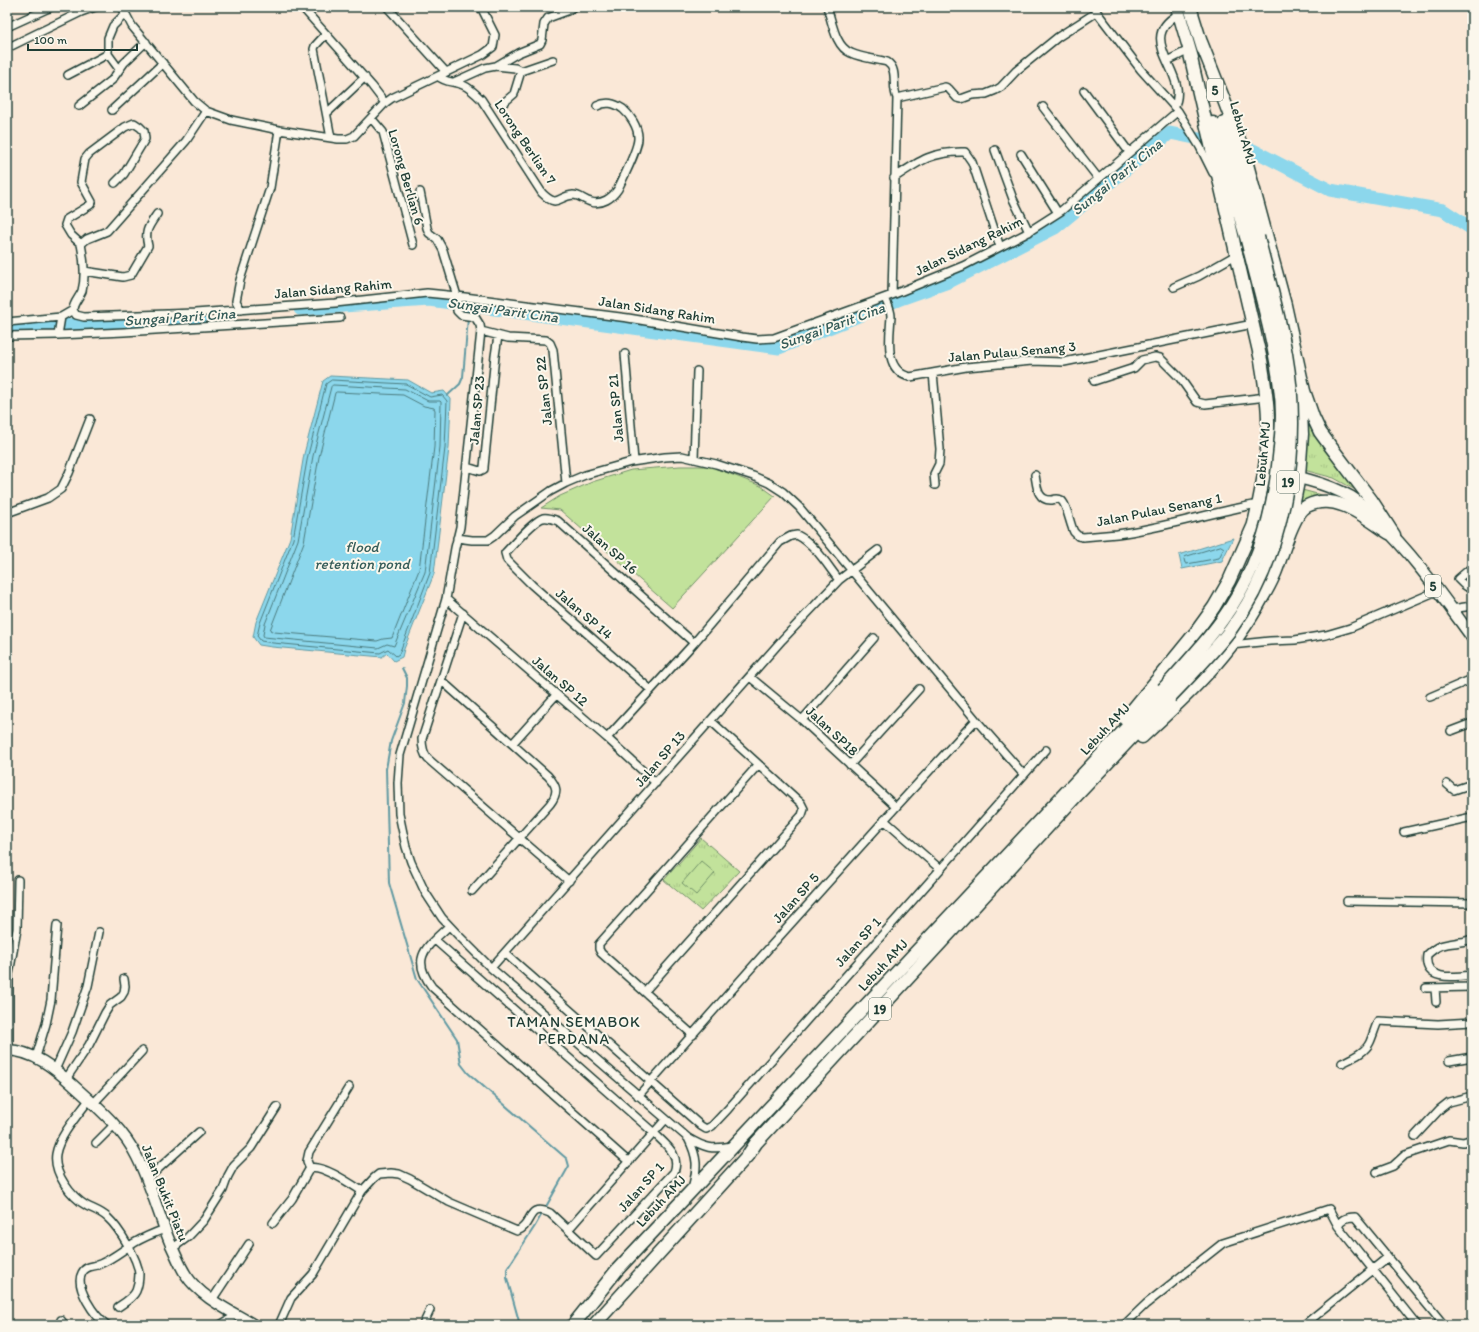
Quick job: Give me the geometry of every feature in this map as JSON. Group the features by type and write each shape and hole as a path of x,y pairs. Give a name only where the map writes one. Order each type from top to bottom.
{"highway":[{"name":"Lebuh AMJ","path":"573,1325 617,1270 734,1145 1075,790 1166,693 1222,620 1241,590 1266,532 1273,503 1281,446 1280,389 1276,356 1252,238 1229,143 1190,7"},
{"path":"1178,10 1189,50 1229,143 1285,305 1304,391 1320,432 1372,501 1394,535"},
{"path":"1229,143 1211,148 1253,324 1267,397 1268,422 1264,475 1253,528"},
{"name":"Lebuh AMJ","path":"1211,148 1252,238"},
{"path":"1288,538 1298,480 1302,434 1302,409 1295,353"},
{"path":"1268,422 1271,441 1278,451 1287,452 1294,450 1302,434"},
{"path":"1075,790 1152,683 1196,632 1214,607 1229,581 1261,509 1265,505 1274,501 1280,502 1286,506 1289,513 1288,538"},
{"path":"1075,790 1173,709 1217,664 1248,622 1262,599 1301,510 1313,503 1328,502 1350,507 1394,535"},
{"name":"Lebuh AMJ","path":"594,1325 748,1155 756,1143 1075,790"}],"main road":[{"name":"5","path":"1264,475 1298,480 1320,491 1349,502 1394,535 1472,637"},
{"name":"Jalan Bukit Piatu","path":"8,1050 36,1057 55,1070 114,1125 129,1143 147,1179 172,1248 186,1275 201,1292 254,1325"}],"street":[{"path":"7,27 51,7"},
{"path":"7,48 81,12 96,7"},
{"path":"302,7 365,77 385,103"},
{"path":"387,7 446,72"},
{"path":"119,69 108,54 108,38 113,26 123,10 163,63 194,101 206,112 231,120 279,130 347,139 354,136 385,103 406,91 482,55 493,48 495,35 481,7"},
{"path":"496,66 518,53 540,44 548,18 567,11 573,7"},
{"path":"827,7 838,41 843,47 850,53 887,62 892,65 894,70 894,92 897,98 888,301"},
{"path":"897,98 945,87 949,89 957,98 961,99 972,95 992,92 1001,87 1016,71 1095,9 1141,70 1176,109 1184,121 1211,148"},
{"path":"1176,109 1178,97 1177,89 1161,39 1162,30 1165,24 1178,10"},
{"path":"326,34 314,49 331,138"},
{"path":"79,106 112,80 119,69 146,42"},
{"path":"1167,61 1189,50"},
{"path":"68,75 108,54"},
{"path":"454,82 485,68 496,66 516,68 521,71 554,60"},
{"path":"112,110 163,63"},
{"path":"501,105 514,94 521,71"},
{"name":"Lorong Berlian 7","path":"438,76 442,80 454,82 469,88 478,96 542,193 551,200 555,201 575,195 591,202 602,202 614,195 618,189 636,148 638,137 634,124 627,113 617,105 604,103 597,106"},
{"path":"327,113 365,77"},
{"path":"1084,91 1129,152"},
{"path":"1043,107 1098,178"},
{"name":"Jalan Sidang Rahim","path":"66,314 84,317 241,310 335,303 427,293 457,298 628,318 757,339 774,338 888,301 963,266 1029,232 1058,213 1176,109"},
{"path":"81,244 87,239 107,231 186,141 206,112"},
{"name":"Lorong Berlian 6","path":"371,118 382,132 413,245"},
{"path":"58,333 66,314 78,299 82,290 84,257 81,244 71,235 65,225 68,218 90,205 92,202 81,182 85,159 89,154 125,127 134,123 144,131 145,139 124,174 115,183"},
{"path":"241,310 236,301 240,280 270,188 279,130"},
{"path":"995,150 1011,193 1029,232"},
{"path":"894,178 928,156 941,153 965,152 972,162 1000,247"},
{"path":"1022,154 1058,213"},
{"path":"420,192 427,228 444,250 457,298 456,309 461,315 475,317 480,325 481,332 462,517 446,599 400,755 398,784 399,814 410,862 425,892 449,926 491,968 688,1138 707,1148 721,1148 734,1145"},
{"path":"84,271 124,277 131,275 148,246 146,238 147,229 157,214"},
{"path":"1174,287 1212,269 1236,255"},
{"name":"Jalan Pulau Senang 3","path":"888,301 891,315 889,334 891,356 895,368 902,375 910,377 966,367 1032,361 1064,362 1253,324"},
{"path":"7,322 66,314"},
{"path":"7,336 58,333 124,332 340,318"},
{"name":"Jalan SP 22","path":"481,332 508,338 546,340 554,350 566,483"},
{"name":"Jalan SP 23","path":"467,467 480,471 484,469 495,351 498,336"},
{"name":"Jalan SP 21","path":"625,354 634,461"},
{"path":"1094,381 1134,368 1142,360 1155,356 1160,358 1180,378 1197,402 1205,404 1267,397"},
{"path":"694,459 697,371"},
{"path":"933,373 940,449 939,464 934,474 935,485"},
{"path":"7,513 48,498 61,489 69,473 90,419"},
{"path":"457,538 488,540 514,516 551,491 585,475 634,461 682,456 716,464 753,476 784,492 799,507 976,720 1024,775"},
{"name":"Jalan Pulau Senang 1","path":"1035,475 1040,495 1043,499 1060,500 1064,505 1074,532 1078,536 1083,537 1118,534 1259,504"},
{"name":"Jalan SP 16","path":"505,553 537,520 548,518 553,519 564,526 694,643"},
{"path":"607,738 694,643 780,542 791,536 798,535 803,538 839,580"},
{"name":"Jalan SP 13","path":"491,968 750,677 839,580 878,550"},
{"name":"Jalan SP 14","path":"505,553 507,560 532,584 651,690"},
{"path":"1472,567 1458,579 1472,590"},
{"path":"1231,645 1295,640 1326,635 1350,628 1437,591"},
{"name":"Jalan SP 12","path":"446,599 607,738 656,783"},
{"path":"1451,609 1471,606"},
{"path":"463,613 422,739 424,754 569,882"},
{"path":"802,720 874,638"},
{"name":"Jalan SP18","path":"750,677 802,720 896,807"},
{"path":"1430,697 1472,679"},
{"path":"442,681 513,743 548,776 554,782 556,790 555,797 550,804 472,891"},
{"path":"850,765 918,689"},
{"path":"513,743 556,695"},
{"name":"Jalan SP 5","path":"638,1096 768,948 976,720"},
{"path":"645,991 802,815 804,809 801,803 711,721"},
{"path":"1451,731 1472,723"},
{"name":"Jalan SP 1","path":"650,1082 701,1126 706,1129 712,1126 1046,750"},
{"path":"693,1035 601,953 599,944 758,765"},
{"path":"1447,784 1454,790 1472,784"},
{"path":"1404,832 1472,817"},
{"path":"884,820 940,869"},
{"path":"8,1050 9,974 17,929 18,880"},
{"path":"1347,901 1472,903"},
{"path":"36,1057 46,1024 51,1000 57,925"},
{"path":"449,926 424,951 421,962 424,976 432,987 629,1162"},
{"path":"55,1070 72,1032 88,986 99,932"},
{"path":"1472,939 1438,946 1427,955 1426,960 1430,970 1434,974 1452,976 1472,975"},
{"path":"435,940 654,1133"},
{"path":"505,953 650,1082"},
{"path":"66,1079 89,1045 110,1005 121,997 124,992 124,979"},
{"path":"1426,988 1472,987"},
{"path":"1435,988 1436,1002"},
{"path":"1342,1063 1365,1049 1370,1043 1378,1021 1438,1024 1472,1022"},
{"path":"118,1307 127,1302 136,1293 139,1272 135,1261 109,1218 77,1199 60,1176 56,1164 56,1154 60,1141 91,1102 142,1051"},
{"path":"1449,1061 1472,1057"},
{"path":"310,1168 307,1162 309,1152 349,1087"},
{"path":"1416,1136 1440,1109 1449,1102 1472,1096"},
{"path":"172,1248 188,1237 204,1220 223,1190 234,1165 250,1148 277,1107"},
{"path":"278,1325 291,1298 313,1274 362,1191 379,1174 391,1172 399,1174 449,1202 517,1231 521,1230 531,1214 543,1210 550,1213 568,1230 666,1119"},
{"path":"96,1143 114,1125"},
{"path":"147,1179 199,1132"},
{"name":"Jalan SP 1","path":"568,1230 596,1256 674,1172 677,1166 676,1158 672,1151 654,1133"},
{"path":"688,1138 696,1159 696,1169 691,1192"},
{"path":"1377,1172 1393,1166 1405,1155 1449,1140 1463,1142 1472,1139"},
{"path":"273,1223 292,1199 310,1168 315,1167 329,1172 362,1191"},
{"path":"1124,1325 1146,1304 1223,1243 1329,1209 1338,1226 1417,1325"},
{"path":"1338,1226 1344,1219 1355,1217 1444,1325"},
{"path":"103,1324 89,1305 84,1293 80,1278 82,1272 87,1267 99,1265 147,1236 165,1228"},
{"path":"212,1300 249,1244"},
{"path":"1304,1325 1388,1257"},
{"path":"423,1325 430,1310"},
{"path":"220,1325 237,1315"}],"green space":[{"path":"1309,419 1363,494 1334,478 1304,470"},
{"path":"680,466 710,466 761,486 775,496 672,608 560,510 541,508 560,496 592,482 631,470"},
{"path":"1302,490 1325,496 1299,506"},
{"path":"701,838 739,871 701,911 664,880"},
{"path":"701,861 715,873 696,895 682,883"}],"water":[{"name":"flood retention pond","path":"330,376 408,380 431,393 444,391 451,399 449,448 434,574 402,657 394,661 387,653 382,657 259,645 253,637 256,622 290,538 304,454 323,381"},
{"path":"1233,538 1222,561 1182,569 1179,555"}],"waterway":[{"name":"Sungai Parit Cina","path":"300,309 429,300 779,348 903,298 951,281 1055,228 1170,133 1253,150 1330,190 1443,210 1472,229"},
{"name":"Sungai Parit Cina","path":"7,329 203,316"},
{"path":"447,396 460,384 463,377 468,318"},
{"path":"402,668 407,678 405,703 391,741 386,769 389,883 417,979 457,1039 461,1064 468,1073 567,1159 569,1166 535,1226 507,1269 507,1278 520,1325"}],"district":[{"name":"TAMAN SEMABOK PERDANA","path":"574,1030"}]}
